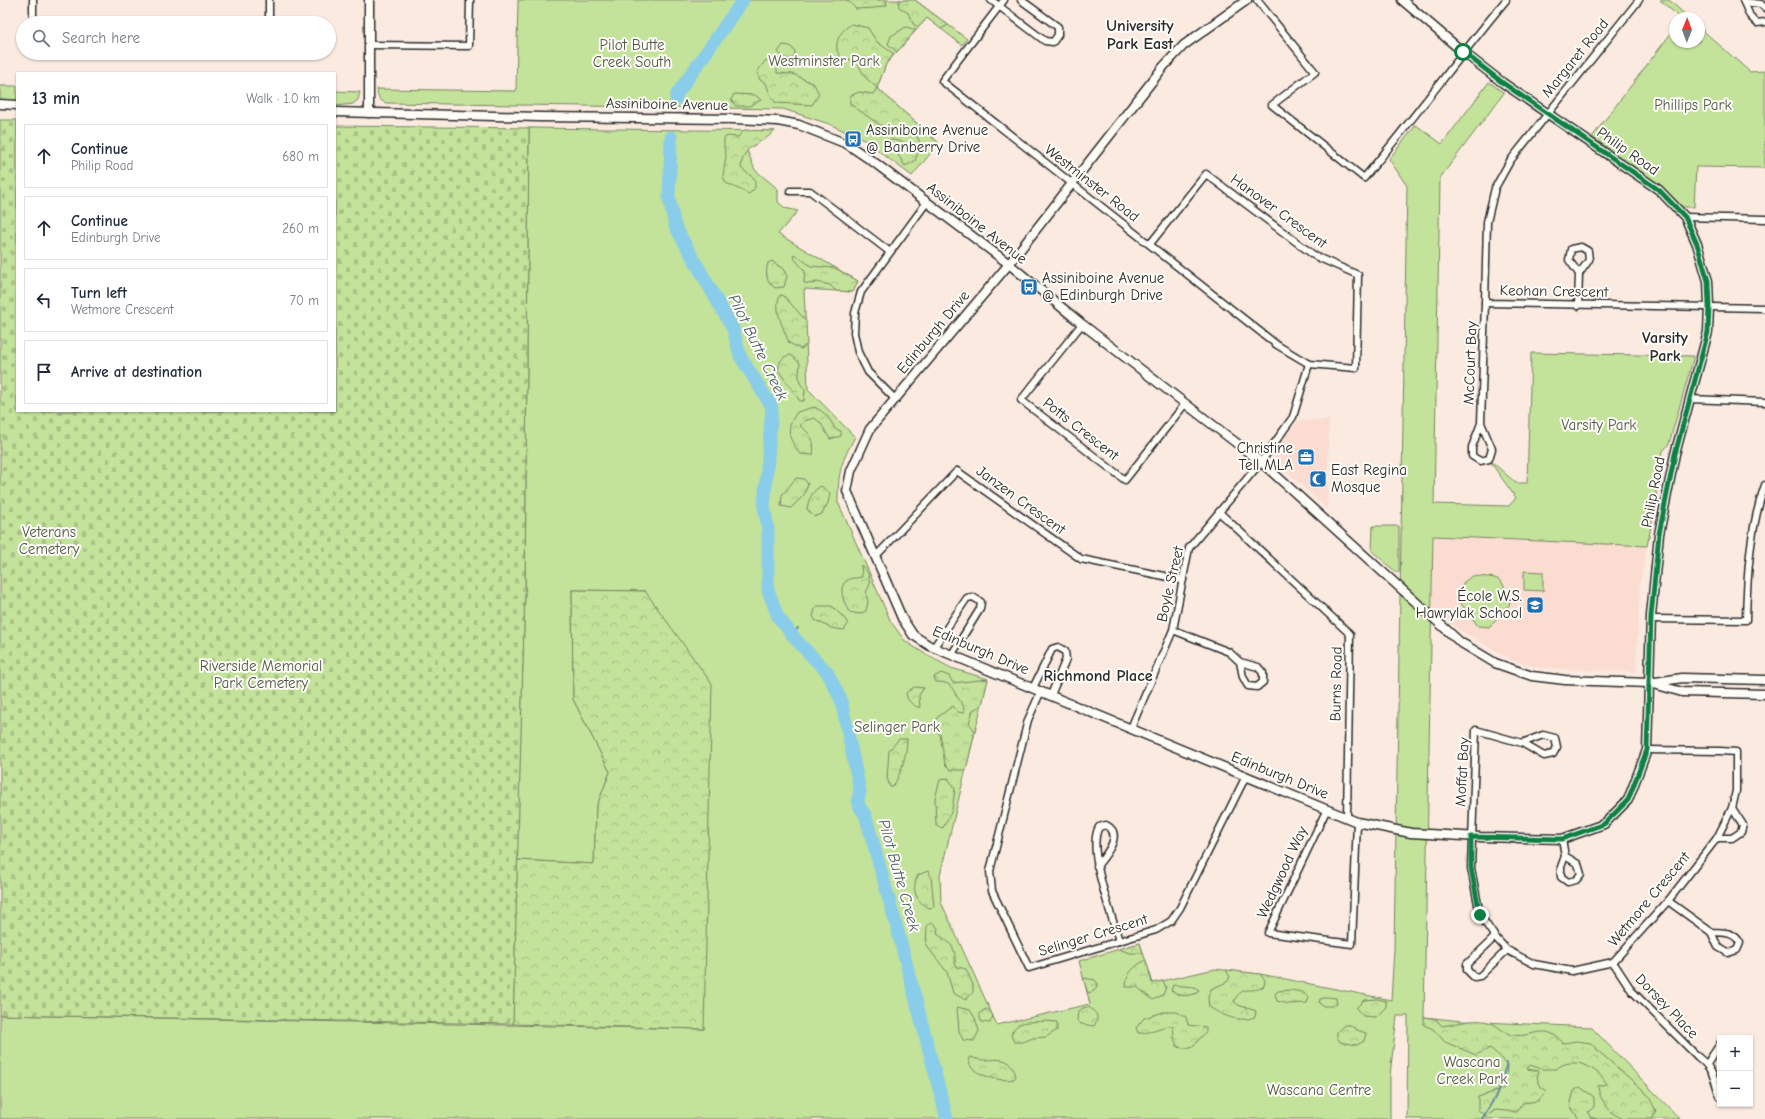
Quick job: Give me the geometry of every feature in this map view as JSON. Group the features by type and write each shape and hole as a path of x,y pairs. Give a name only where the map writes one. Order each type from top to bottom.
{"street":[{"path":"33,0 33,16"},
{"path":"269,0 269,16"},
{"path":"369,0 369,113"},
{"path":"368,45 470,46 470,0"},
{"path":"991,0 1045,41 1052,42 1058,35 1058,27 1021,0"},
{"name":"Westminster Road","path":"1004,0 942,81 1277,345 1309,364"},
{"name":"Edinburgh Drive","path":"1247,0 1184,45 1164,66 1009,264 870,429 851,471 847,491 902,618 913,634 934,647 1357,822 1410,833 1471,837 1562,839 1604,824 1628,800 1647,750 1649,683"},
{"path":"1257,0 1315,72 1272,105 1364,178 1506,0"},
{"name":"Philip Road","path":"1402,0 1463,52 1659,190 1685,217 1697,244 1708,281 1708,332 1675,454 1660,528 1651,619 1649,683"},
{"name":"Margaret Road","path":"1548,113 1639,0"},
{"path":"1744,1 1761,4 1765,8"},
{"path":"1744,1 1750,16 1757,23 1765,22"},
{"path":"0,104 16,105"},
{"name":"Assiniboine Avenue","path":"336,112 735,119 778,121 800,125 847,144 875,163 1009,264 1082,324 1260,462 1460,642 1495,663 1532,676 1565,680 1649,683 1682,678 1765,680"},
{"name":"Keohan Crescent","path":"1548,113 1510,161 1496,188 1487,222 1485,303 1578,306 1709,306 1765,308"},
{"name":"Hanover Crescent","path":"1150,244 1206,174 1315,256 1358,275 1356,368 1309,364"},
{"path":"790,191 810,191 890,252"},
{"path":"895,399 868,372 858,352 854,333 855,312 861,292 927,202"},
{"path":"1685,217 1765,218"},
{"path":"1578,306 1579,274"},
{"name":"McCourt Bay","path":"1481,424 1492,449 1489,459 1480,461 1472,456 1472,447 1481,424 1485,303"},
{"name":"Potts Crescent","path":"1082,324 1021,400 1125,480 1185,404"},
{"name":"Boyle Street","path":"1131,728 1173,630 1189,548 1260,462 1294,417 1309,364"},
{"path":"1690,399 1765,402"},
{"name":"Janzen Crescent","path":"876,556 958,471 1081,559 1183,580"},
{"path":"1651,619 1746,620 1751,544 1765,485"},
{"name":"Burns Road","path":"1219,512 1350,634 1347,818"},
{"path":"934,647 967,598 973,597 981,602 980,608 952,654"},
{"path":"1173,630 1229,652 1240,662 1258,667 1263,673 1263,682 1257,688 1248,686 1243,677 1240,662"},
{"path":"1033,688 1052,649 1058,647 1065,650 1066,659 1050,695"},
{"name":"Assiniboine Avenue","path":"1649,683 1682,692 1765,694"},
{"name":"Selinger Crescent","path":"1041,691 1028,720 994,849 990,871 992,892 1029,968 1156,930 1171,921 1180,908 1246,776"},
{"name":"Moffat Bay","path":"1471,837 1476,730 1522,743 1544,756 1553,754 1557,747 1555,738 1543,735 1522,743"},
{"name":"Wetmore Crescent","path":"1471,837 1471,868 1480,915 1495,937 1508,950 1534,964 1572,971 1613,962 1668,901 1717,838 1732,808 1736,791 1736,752 1647,750"},
{"path":"1717,838 1732,838 1741,832 1743,825 1732,808"},
{"name":"Wedgwood Way","path":"1327,809 1268,934 1352,944 1357,822"},
{"path":"1097,866 1108,853 1113,841 1114,834 1110,827 1106,825 1099,827 1096,833 1095,846 1097,866 1119,941"},
{"path":"1562,839 1565,856"},
{"path":"1668,901 1711,932 1718,947 1728,953 1736,950 1740,943 1737,936 1730,933 1711,932"},
{"path":"1495,937 1467,964 1467,970 1470,974 1474,977 1480,976 1508,950"},
{"name":"Dorsey Place","path":"1613,962 1632,991 1698,1057 1707,1064 1714,1076 1717,1086"},
{"name":"Dorsey Place","path":"1707,1064 1717,1049"}],"shaded area":[{"path":"1329,420 1327,509 1275,461 1272,455 1273,451 1298,421"},
{"name":"École W.S. Hawrylak School","path":"1433,535 1647,546 1640,583 1636,672 1540,668 1512,660 1456,628 1432,606"}],"green space":[{"path":"518,0 915,0 967,39 962,45 927,18 886,64 877,88 939,143 912,176 864,140 829,124 783,109 386,103 380,99 377,89 516,91"},
{"path":"847,0 886,0 887,5 875,8 856,9"},
{"path":"899,0 915,0 948,25 941,29 927,18 919,27 914,25 908,13 899,7"},
{"path":"1660,0 1669,0 1682,12 1673,12"},
{"path":"852,24 868,28 877,42 894,54 886,64 877,88 865,77 856,60 843,59 837,51 837,42 840,34"},
{"path":"906,27 916,30 897,52 888,44 891,36"},
{"name":"Phillips Park","path":"1705,32 1750,72 1765,71 1765,168 1696,167 1694,207 1680,207 1654,181 1592,137 1669,36 1669,48 1705,48"},
{"path":"783,45 790,46 795,51 794,58 786,60 778,52"},
{"path":"766,60 777,65 777,73 793,74 814,84 819,94 812,105 776,103 771,97 766,83 760,80 757,72"},
{"path":"1489,82 1504,93 1440,178 1434,504 1509,506 1516,498 1491,463 1492,462 1516,483 1527,483 1531,353 1694,356 1669,444 1663,451 1655,487 1657,497 1647,546 1433,536 1424,1017 1462,1021 1591,1027 1680,1119 1407,1119 1408,1016 1397,1016 1390,1075 1390,1119 0,1119 0,1015 704,1029 645,591 572,590 573,699 610,772 596,808 594,864 517,860 525,589 529,128 775,131 747,150 755,170 778,189 778,202 785,208 798,211 778,234 858,281 853,292 804,289 808,389 855,437 846,453 841,468 838,502 891,622 905,641 925,654 951,668 988,679 940,875 941,902 997,1025 1090,1004 1079,961 1140,943 1153,983 1215,969 1260,974 1391,1000 1394,949 1407,186 1389,159 1416,125 1442,144"},
{"path":"0,86 16,86 16,101 0,101"},
{"path":"877,88 939,143 930,146 922,146 916,135 899,134 880,125 850,104 850,96 859,92 873,94"},
{"path":"336,91 360,92 358,100 353,104 336,106"},
{"path":"734,94 755,95 761,100 749,106 736,106 731,100"},
{"name":"Riverside Memorial Park Cemetery","path":"0,120 16,120 16,412 336,412 336,126 529,128 525,589 513,1024 0,1015"},
{"path":"744,130 775,131 770,136 749,149 742,160 741,168 755,179 755,188 749,194 726,183 723,176 726,156 724,138 728,136 738,137"},
{"path":"889,139 916,145 919,149 915,161 905,166 897,153 887,148 885,143"},
{"path":"794,254 811,266 835,268 858,281 853,292 836,291 830,285 817,282 812,284 804,283 805,271 793,257"},
{"path":"772,261 783,269 787,276 784,287 775,288 768,280 767,267 768,263"},
{"path":"780,295 784,296 806,321 807,345 801,349 789,343 782,326 778,313 778,301"},
{"path":"791,355 800,363 799,376 800,383 805,390 804,401 800,401 778,370 780,362 783,358"},
{"path":"814,407 827,416 835,429 841,431 841,436 830,439 820,422 814,418 804,421 800,426 810,435 812,439 814,446 813,455 800,454 791,438 791,424 797,412"},
{"path":"796,478 804,479 808,484 804,495 791,508 781,506 782,495"},
{"path":"821,486 830,493 828,503 822,514 814,517 807,509 813,493"},
{"path":"1373,526 1399,526 1399,572 1397,573 1372,551"},
{"path":"861,565 868,573 870,584 866,593 868,602 866,611 859,614 849,612 843,599 842,590 845,582 849,579 862,577"},
{"path":"1524,571 1543,572 1543,591 1524,590"},
{"path":"1472,576 1495,578 1502,583 1505,588 1510,604 1489,627 1478,626 1456,597 1464,582"},
{"path":"572,590 645,591 712,684 704,1029 513,1024 517,860 594,864 596,808 610,772 573,699"},
{"path":"816,606 832,606 848,624 844,630 831,628 815,620 813,616"},
{"path":"941,673 949,676 953,683 988,679 982,705 973,710 969,723 975,731 966,770 951,770 945,764 940,734 932,728 938,717 953,706 958,712 964,713 963,705 951,686 947,683 936,682 934,677"},
{"path":"914,687 924,688 919,695 920,708 915,706 907,698 906,693"},
{"path":"899,739 907,739 906,751 899,776 893,787 890,787 887,778 889,751"},
{"path":"948,778 955,789 952,810 943,828 936,826 935,798 940,780"},
{"path":"928,871 931,877 934,907 929,908 920,902 915,890 918,875"},
{"path":"933,923 938,928 937,934 952,946 955,953 955,964 958,967 966,969 973,985 973,992 966,1000 953,993 947,972 926,945 927,925"},
{"path":"1140,943 1143,953 1130,953 1119,949"},
{"path":"1146,960 1152,983 1163,981 1166,987 1163,995 1153,1000 1137,987 1126,987 1129,974 1138,965"},
{"path":"1226,970 1260,974 1265,980 1264,986 1256,990 1241,992 1234,1001 1238,1005 1256,1011 1255,1017 1249,1019 1231,1018 1209,1007 1208,997 1211,989 1227,982 1230,977"},
{"path":"1083,978 1095,980 1098,984 1094,991 1088,993"},
{"path":"1173,985 1194,987 1199,990 1197,993 1186,996 1180,995 1171,990"},
{"path":"1290,990 1302,992 1309,997 1307,1003 1289,1004 1277,1001 1275,994 1278,991"},
{"path":"1328,997 1336,998 1337,1003 1332,1006 1323,1006 1319,1003 1320,999"},
{"path":"1377,999 1386,1001 1386,1007 1376,1017 1363,1016 1356,1008 1364,1000"},
{"path":"957,1007 970,1010 975,1018 979,1031 974,1041 963,1040 959,1031"},
{"path":"1089,1007 1097,1015 1097,1020 1094,1026 1081,1024 1077,1020 1078,1012 1083,1008"},
{"path":"986,1009 990,1011 993,1016 990,1023 981,1022 980,1014"},
{"path":"1164,1012 1177,1012 1186,1017 1188,1025 1206,1027 1206,1032 1193,1046 1184,1049 1177,1046 1174,1038 1173,1026 1163,1027 1147,1033 1138,1033 1136,1028 1144,1018"},
{"path":"1424,1017 1436,1019 1442,1026 1473,1021 1485,1021 1509,1034 1524,1035 1543,1032 1556,1036 1563,1043 1577,1041 1591,1043 1642,1089 1649,1097 1656,1111 1652,1119 1624,1119 1619,1117 1606,1106 1603,1101 1598,1086 1607,1084 1603,1078 1591,1068 1577,1063 1570,1063 1556,1069 1542,1069 1530,1065 1527,1069 1539,1071 1537,1078 1541,1087 1547,1091 1538,1101 1523,1103 1516,1112 1496,1110 1486,1116 1478,1110 1478,1097 1503,1089 1507,1069 1506,1065 1490,1048 1476,1055 1445,1042 1433,1029 1424,1025"},
{"path":"1025,1022 1057,1022 1057,1030 1046,1037 1033,1038 1023,1042 1014,1042 1011,1035 1017,1026"},
{"path":"1344,1025 1350,1025 1357,1030 1366,1033 1364,1041 1357,1045 1340,1042 1337,1037 1337,1032"},
{"path":"970,1057 981,1060 1004,1060 1014,1069 1016,1076 1014,1079 1004,1080 981,1074 970,1065 968,1059"},
{"path":"1580,1087 1594,1097 1594,1107 1588,1112 1590,1117 1597,1119 1579,1119 1570,1106 1574,1091"}],"waterway":[{"name":"Pilot Butte Creek","path":"676,99 677,94 743,0"},
{"name":"Pilot Butte Creek","path":"671,137 669,198 675,226 733,329 740,356 772,407 764,507 768,529 768,590 778,617 798,642 827,672 841,700 860,791 858,803 865,814 897,928 947,1119"},
{"name":"Pilot Butte Creek","path":"795,637 795,631 798,628"},
{"path":"1482,1119 1497,1094 1507,1063"}],"place":[{"name":"Assiniboine Avenue @ Banberry Drive","path":"853,139"},
{"name":"Assiniboine Avenue @ Edinburgh Drive","path":"1029,287"},
{"name":"Christine Tell MLA","path":"1306,457"},
{"name":"East Regina Mosque","path":"1318,479"},
{"name":"École W.S. Hawrylak School","path":"1535,605"}],"district":[{"name":"University Park East","path":"1140,34"},
{"name":"Varsity Park","path":"1665,346"},
{"name":"Richmond Place","path":"1098,675"}],"route":[{"path":"1463,52 1503,83 1659,190 1685,217 1697,244 1708,281 1709,306 1708,332 1675,454 1659,534 1651,616 1647,750 1628,800 1604,824 1562,839 1471,837 1471,868 1480,915"}],"park label":[{"name":"Pilot Butte Creek South","path":"632,54"},
{"name":"Westminster Park","path":"824,61"},
{"name":"Veterans Cemetery","path":"49,540"},
{"name":"Selinger Park","path":"897,727"},
{"name":"Wascana Creek Park","path":"1472,1070"},
{"name":"Wascana Centre","path":"1319,1090"}]}
